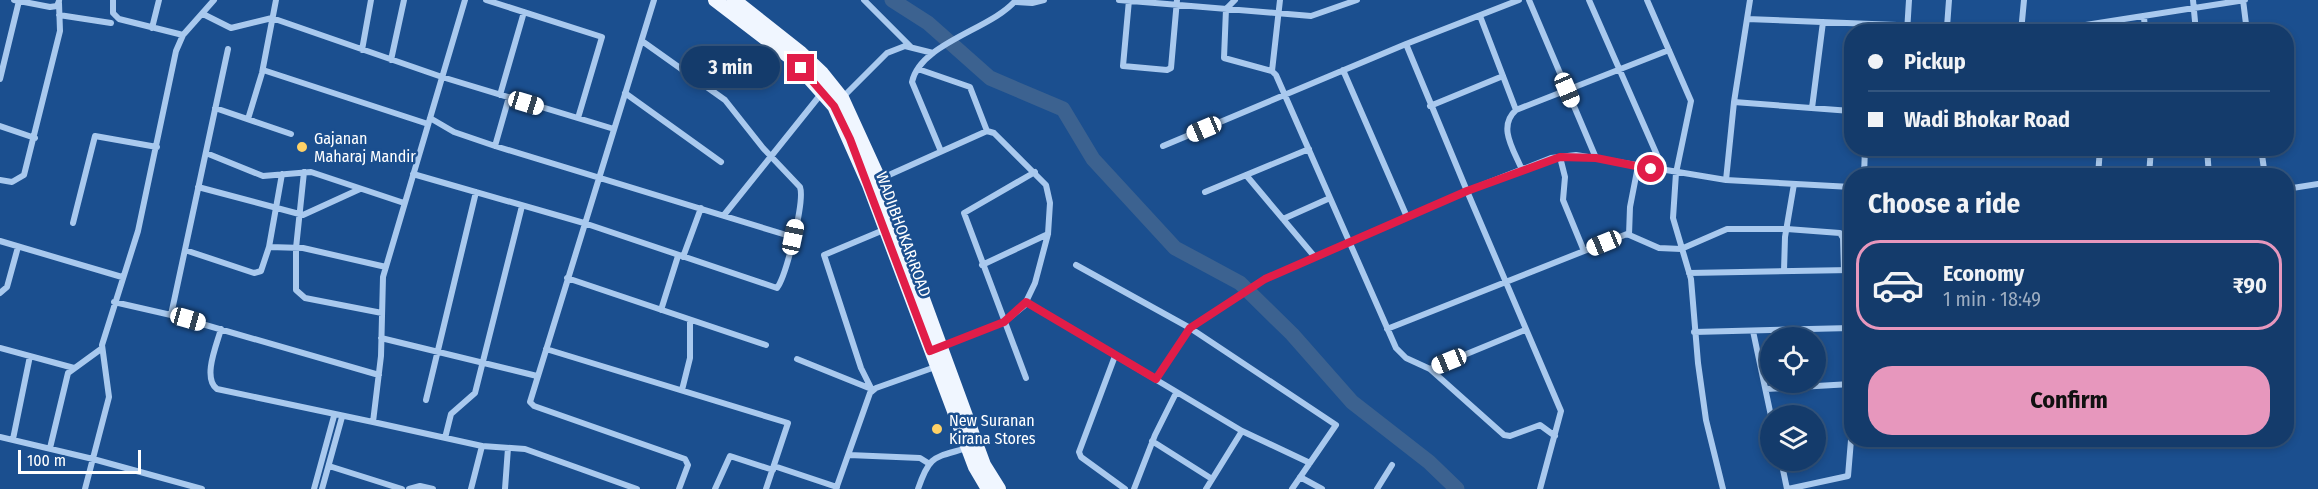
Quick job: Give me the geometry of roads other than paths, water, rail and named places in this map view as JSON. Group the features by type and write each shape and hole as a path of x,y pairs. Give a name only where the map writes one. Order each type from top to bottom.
{"main road":[{"name":"WADI BHOKAR ROAD","path":"715,0 792,59 823,91 838,102"},
{"name":"WADI BHOKAR ROAD","path":"734,0 801,52 822,73 838,102 874,182 972,447 980,477 988,489"},
{"name":"WADI BHOKAR ROAD","path":"972,447 999,489"}],"street":[{"path":"113,0 115,17 183,35"},
{"path":"152,28 159,0"},
{"path":"86,489 110,392 101,349 138,231 176,51 183,35 214,0"},
{"path":"248,119 263,70 276,0"},
{"path":"362,50 371,0"},
{"path":"392,60 404,0"},
{"path":"373,422 379,375 383,277 465,0"},
{"path":"486,0 602,37 578,118"},
{"path":"654,0 530,402 534,406 685,459 688,465 679,489"},
{"path":"864,0 911,46 934,52"},
{"path":"940,150 912,82 918,69 934,52 997,16 1016,1 1032,3 1044,0"},
{"path":"1119,0 1176,2 1226,9 1311,16 1357,0"},
{"path":"1235,0 1226,9 1224,58 1272,71"},
{"path":"1280,0 1272,71 1285,94 1400,354 1430,369 1504,435 1510,436 1540,425 1555,436"},
{"path":"1337,0 1338,8"},
{"path":"1163,146 1406,44 1519,0"},
{"path":"1529,0 1596,158"},
{"path":"1589,0 1664,171"},
{"path":"1647,0 1691,101 1676,173 1673,218 1689,273 1694,332 1706,420 1723,489"},
{"path":"1726,180 1734,102 1750,0"},
{"path":"1907,24 1909,0"},
{"path":"1947,24 1949,0"},
{"path":"2022,24 2024,0"},
{"path":"2193,0 2195,24"},
{"path":"2106,24 2244,0 2246,24"},
{"path":"0,79 16,1 50,8 59,1"},
{"path":"0,180 12,182 23,178 35,138 60,31 59,1"},
{"path":"1129,1 1123,66 1167,70 1171,68 1176,2"},
{"path":"500,95 524,12"},
{"path":"203,14 231,28 272,18 442,77 614,129"},
{"path":"59,15 111,23"},
{"path":"1480,16 1516,110"},
{"path":"2144,16 2144,24"},
{"path":"1748,19 1851,24"},
{"path":"1812,108 1823,22"},
{"path":"413,174 584,223 777,288 793,237 801,190 763,148 725,100 642,41"},
{"path":"1406,44 1430,106 1560,411 1540,489"},
{"path":"838,102 887,53 911,46"},
{"path":"171,315 228,49"},
{"path":"1522,170 1505,128 1508,117 1516,110 1669,50"},
{"path":"918,69 970,87 987,131"},
{"path":"263,70 429,121 495,146 793,237"},
{"path":"1343,70 1407,217"},
{"path":"1430,106 1503,76"},
{"path":"724,215 773,157 823,91"},
{"path":"625,93 721,162"},
{"path":"495,146 509,97"},
{"path":"1734,102 1844,110"},
{"path":"215,108 291,134"},
{"path":"0,126 35,138"},
{"path":"874,182 940,150 987,131 994,133 1046,185 1050,203 1048,234 1035,283 1026,302 1004,322 935,349"},
{"path":"73,223 95,136 157,147"},
{"path":"1205,192 1309,149"},
{"path":"206,153 263,176 304,172 405,203"},
{"path":"1560,157 1564,177 1563,200 1584,251"},
{"path":"1156,379 1190,328 1265,279 1467,191 1560,157 1596,158 1726,180 1844,187"},
{"path":"1629,235 1630,207 1638,166"},
{"path":"304,172 296,248 295,286 298,294 305,298 382,313"},
{"path":"1026,378 964,213 1035,172"},
{"path":"185,250 258,273 263,268 269,247 282,174"},
{"path":"1245,175 1314,256"},
{"path":"1784,271 1787,229 1794,184"},
{"path":"2294,188 2318,184"},
{"path":"198,187 300,215 360,189"},
{"path":"426,400 476,192"},
{"path":"1283,219 1330,198"},
{"path":"445,438 452,414 475,393 522,206"},
{"path":"661,310 701,208"},
{"path":"715,489 730,456 837,488 871,389 824,255 891,227"},
{"path":"1387,329 1629,235 1659,248 1681,249 1722,230 1787,229 1842,235 1844,249"},
{"path":"982,265 1048,234"},
{"path":"0,241 122,277"},
{"path":"0,293 7,287 18,247"},
{"path":"269,247 296,248 386,267"},
{"path":"1076,265 1190,328 1336,425 1292,489"},
{"path":"1689,273 1844,270"},
{"path":"567,278 766,345"},
{"path":"114,302 171,315 379,375"},
{"path":"1026,302 1242,431 1310,463"},
{"path":"682,390 690,358 690,320"},
{"path":"1694,332 1844,328"},
{"path":"221,329 210,376 212,386 334,416 373,422 482,446 525,449 637,489"},
{"path":"1430,369 1525,330"},
{"path":"1753,331 1760,362"},
{"path":"381,339 537,376"},
{"path":"0,348 74,368"},
{"path":"50,448 67,376 74,368 101,349"},
{"path":"546,349 788,423 766,489"},
{"path":"13,439 30,356"},
{"path":"1115,356 1079,452 1081,457 1125,489"},
{"path":"797,359 871,389 941,365"},
{"path":"1826,385 1844,384"},
{"path":"1134,489 1152,441 1176,393"},
{"path":"314,489 334,416"},
{"path":"322,489 342,417"},
{"path":"1206,489 1242,431"},
{"path":"0,437 93,459 186,487 202,489"},
{"path":"1152,441 1212,479"},
{"path":"471,489 482,446"},
{"path":"918,489 928,463 940,456 972,447"},
{"path":"1783,471 1787,489 1848,476 1850,447"},
{"path":"505,489 508,448"},
{"path":"849,455 920,458 928,463"},
{"path":"1377,489 1392,465"},
{"path":"328,466 402,489"},
{"path":"1300,477 1322,489"},
{"path":"409,489 420,486 433,489"}],"waterway":[{"path":"892,0 928,23 990,78 1063,109 1093,159 1175,248 1240,283 1292,334 1352,402 1429,462 1457,489"}],"place":[{"name":"Gajanan Maharaj Mandir","path":"302,147"},
{"name":"New Suranan Kirana Stores","path":"937,429"}]}
